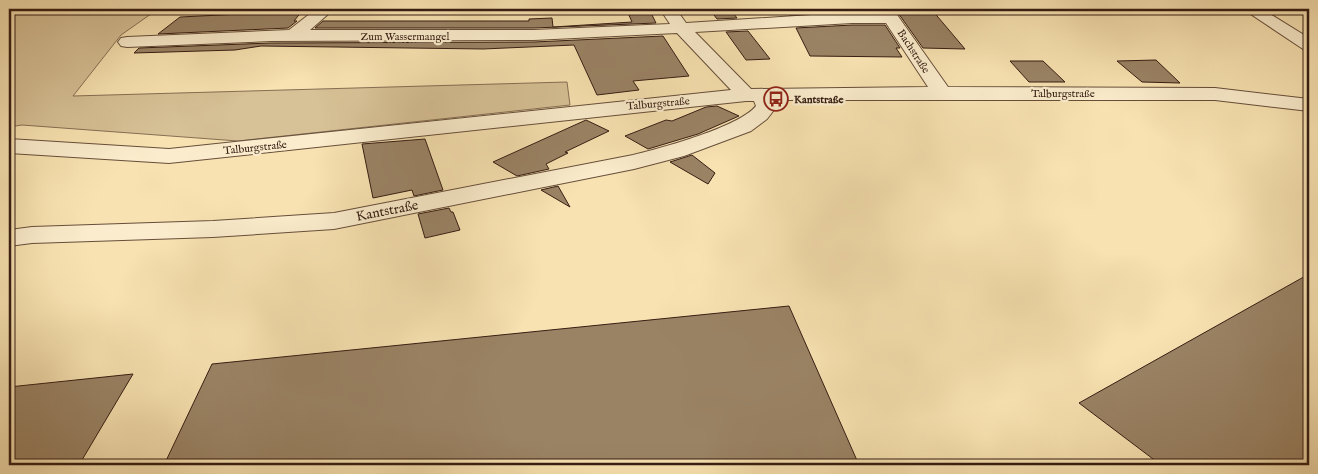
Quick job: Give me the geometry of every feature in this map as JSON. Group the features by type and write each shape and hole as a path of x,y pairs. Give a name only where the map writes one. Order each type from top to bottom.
{"street":[{"path":"293,35 326,9"},
{"path":"668,9 683,30 754,95"},
{"path":"1251,9 1309,45"},
{"name":"Zum Wassermangel","path":"127,42 293,35 477,36 683,30 845,18 887,11"},
{"name":"Bachstraße","path":"887,11 942,93"},
{"name":"Talburgstraße","path":"9,146 169,156 515,118 754,95 942,93 1215,94 1309,105"},
{"name":"Kantstraße","path":"9,238 32,234 214,229 334,221 634,162 676,151 743,126 760,116 767,106 754,95"}],"shaded area":[{"path":"9,9 158,9 121,35 73,96 567,82 570,105 238,141 22,125 9,127"}],"building":[{"path":"714,9 730,9 737,18 717,19 711,11"},
{"path":"786,9 871,9 876,11 789,15"},
{"path":"896,10 932,10 965,49 923,48"},
{"path":"302,11 294,21 297,21 288,28 158,34 180,17"},
{"path":"650,11 656,23 534,28 315,28 323,21 529,21 529,19 552,18 553,27 632,22 628,13"},
{"path":"885,25 900,48 896,48 902,57 810,56 796,28"},
{"path":"748,31 770,59 746,60 726,32"},
{"path":"663,36 689,76 633,81 639,90 597,95 574,45 483,49 261,46 235,50 134,53 139,48 271,43 534,42"},
{"path":"1156,60 1180,83 1142,82 1117,61"},
{"path":"1010,61 1043,61 1065,82 1029,82"},
{"path":"717,106 739,116 698,134 648,149 625,136 666,120 672,121 706,107"},
{"path":"586,120 609,131 565,152 568,153 546,164 549,169 517,176 493,162"},
{"path":"425,139 443,190 414,196 412,190 373,198 362,144"},
{"path":"692,155 715,173 708,184 670,162"},
{"path":"558,186 570,207 541,190"},
{"path":"449,208 453,212 460,230 425,238 418,214"},
{"path":"1309,274 1309,465 1161,465 1079,403"},
{"path":"789,306 859,465 164,465 212,364"},
{"path":"133,374 79,465 9,465 9,387"}],"place":[{"name":"Kantstraße","path":"776,99"}]}
